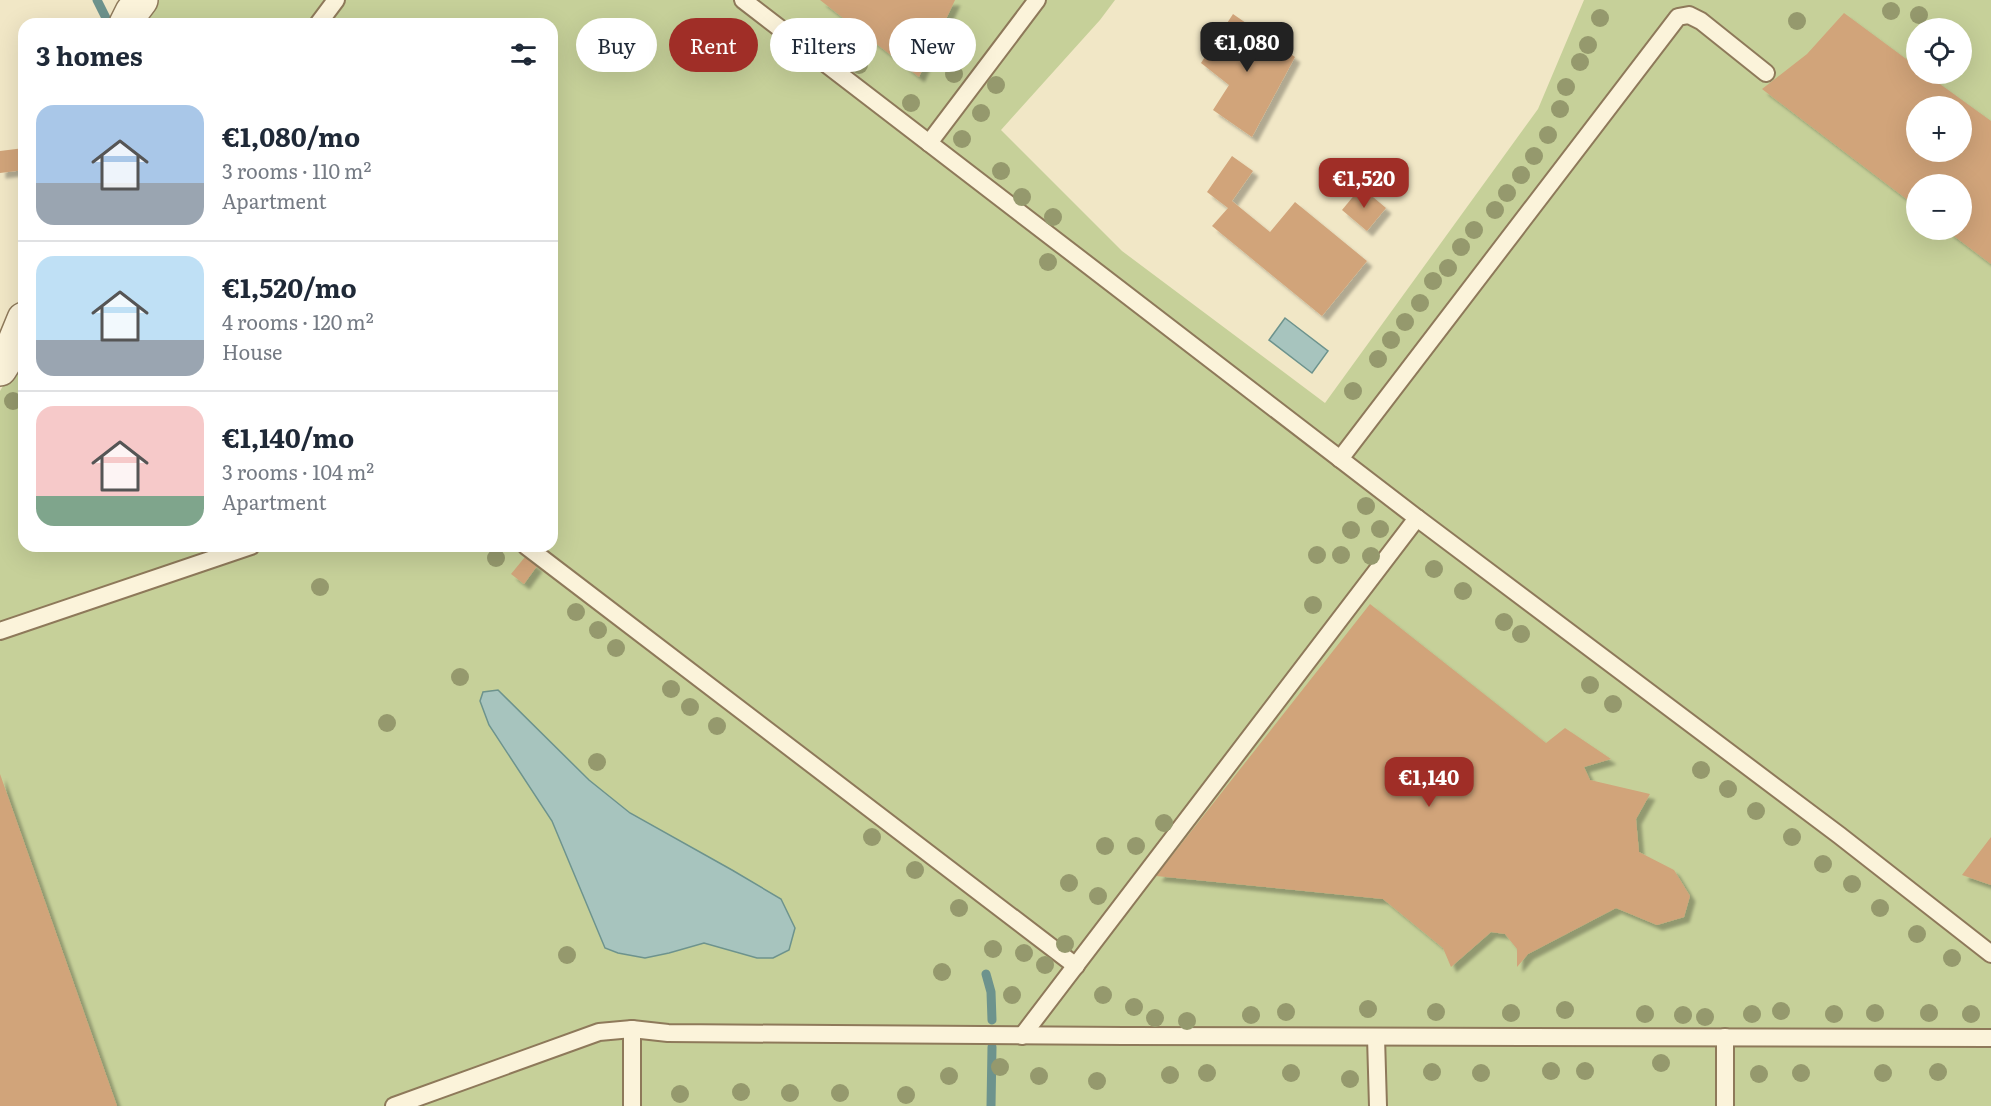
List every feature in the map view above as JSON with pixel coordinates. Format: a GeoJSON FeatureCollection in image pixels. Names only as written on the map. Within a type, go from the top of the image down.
{"type":"FeatureCollection","features":[{"type":"Feature","properties":{"kind":"street"},"geometry":{"type":"LineString","coordinates":[[129,18],[141,0]]}},
{"type":"Feature","properties":{"kind":"street"},"geometry":{"type":"LineString","coordinates":[[0,369],[18,334]]}},
{"type":"Feature","properties":{"kind":"lane"},"geometry":{"type":"LineString","coordinates":[[322,18],[336,0]]}},
{"type":"Feature","properties":{"kind":"lane"},"geometry":{"type":"LineString","coordinates":[[743,0],[1417,518],[1839,834],[1991,954]]}},
{"type":"Feature","properties":{"kind":"lane"},"geometry":{"type":"LineString","coordinates":[[928,143],[1037,0]]}},
{"type":"Feature","properties":{"kind":"lane"},"geometry":{"type":"LineString","coordinates":[[1340,459],[1677,17],[1689,15],[1701,21],[1766,73]]}},
{"type":"Feature","properties":{"kind":"lane"},"geometry":{"type":"LineString","coordinates":[[1014,1036],[1076,966],[1417,518]]}},
{"type":"Feature","properties":{"kind":"lane"},"geometry":{"type":"LineString","coordinates":[[0,631],[233,552]]}},
{"type":"Feature","properties":{"kind":"lane"},"geometry":{"type":"LineString","coordinates":[[534,552],[1076,966]]}},
{"type":"Feature","properties":{"kind":"lane"},"geometry":{"type":"LineString","coordinates":[[632,1029],[632,1106]]}},
{"type":"Feature","properties":{"kind":"lane"},"geometry":{"type":"LineString","coordinates":[[394,1106],[599,1032],[632,1029],[668,1033],[1014,1036],[1991,1038]]}},
{"type":"Feature","properties":{"kind":"lane"},"geometry":{"type":"LineString","coordinates":[[1376,1037],[1378,1106]]}},
{"type":"Feature","properties":{"kind":"lane"},"geometry":{"type":"LineString","coordinates":[[1725,1037],[1725,1106]]}},
{"type":"Feature","properties":{"kind":"green space"},"geometry":{"type":"Polygon","coordinates":[[[159,0],[1115,0],[1100,20],[1001,130],[1122,251],[1325,403],[1538,109],[1584,0],[1991,0],[1991,1106],[0,1106],[0,391],[18,360],[18,552],[558,552],[558,18],[148,18],[159,0]]]}},
{"type":"Feature","properties":{"kind":"water"},"geometry":{"type":"Polygon","coordinates":[[[1285,318],[1328,351],[1312,373],[1269,340],[1285,318]]]}},
{"type":"Feature","properties":{"kind":"water"},"geometry":{"type":"Polygon","coordinates":[[[498,690],[589,780],[630,813],[781,899],[795,928],[789,950],[773,958],[757,958],[704,943],[645,958],[605,948],[552,821],[489,725],[480,701],[483,692],[498,690]]]}},
{"type":"Feature","properties":{"kind":"building"},"geometry":{"type":"Polygon","coordinates":[[[820,0],[955,0],[947,18],[889,18],[889,54],[877,44],[877,18],[843,18],[820,0]]]}},
{"type":"Feature","properties":{"kind":"building"},"geometry":{"type":"Polygon","coordinates":[[[1844,13],[1906,59],[1906,84],[1940,84],[1956,96],[1906,96],[1906,162],[1972,162],[1972,107],[1991,121],[1991,264],[1959,240],[1972,240],[1972,174],[1906,174],[1906,199],[1762,89],[1807,54],[1844,13]]]}},
{"type":"Feature","properties":{"kind":"building"},"geometry":{"type":"Polygon","coordinates":[[[1233,14],[1295,57],[1252,137],[1213,110],[1229,85],[1201,63],[1233,14]]]}},
{"type":"Feature","properties":{"kind":"building"},"geometry":{"type":"Polygon","coordinates":[[[18,149],[18,171],[0,173],[0,151],[18,149]]]}},
{"type":"Feature","properties":{"kind":"building"},"geometry":{"type":"Polygon","coordinates":[[[1232,156],[1253,171],[1232,201],[1270,232],[1295,202],[1367,261],[1322,316],[1212,226],[1228,208],[1207,192],[1232,156]]]}},
{"type":"Feature","properties":{"kind":"building"},"geometry":{"type":"Polygon","coordinates":[[[1361,187],[1386,208],[1367,231],[1342,210],[1361,187]]]}},
{"type":"Feature","properties":{"kind":"building"},"geometry":{"type":"Polygon","coordinates":[[[525,557],[537,566],[524,584],[511,574],[525,557]]]}},
{"type":"Feature","properties":{"kind":"building"},"geometry":{"type":"Polygon","coordinates":[[[1370,604],[1546,743],[1565,728],[1611,759],[1584,767],[1590,780],[1650,794],[1636,819],[1639,852],[1674,870],[1690,896],[1684,917],[1657,925],[1616,908],[1528,954],[1517,967],[1517,949],[1505,934],[1491,932],[1451,967],[1443,948],[1383,899],[1156,876],[1370,604]]]}},
{"type":"Feature","properties":{"kind":"building"},"geometry":{"type":"Polygon","coordinates":[[[0,774],[117,1106],[0,1106],[0,774]]]}},
{"type":"Feature","properties":{"kind":"building"},"geometry":{"type":"Polygon","coordinates":[[[1991,837],[1991,885],[1962,875],[1991,837]]]}},
{"type":"Feature","properties":{"kind":"waterway"},"geometry":{"type":"LineString","coordinates":[[97,0],[106,18]]}},
{"type":"Feature","properties":{"kind":"waterway"},"geometry":{"type":"LineString","coordinates":[[986,974],[991,992],[992,1020]]}},
{"type":"Feature","properties":{"kind":"waterway"},"geometry":{"type":"LineString","coordinates":[[991,1106],[992,1047]]}}]}
